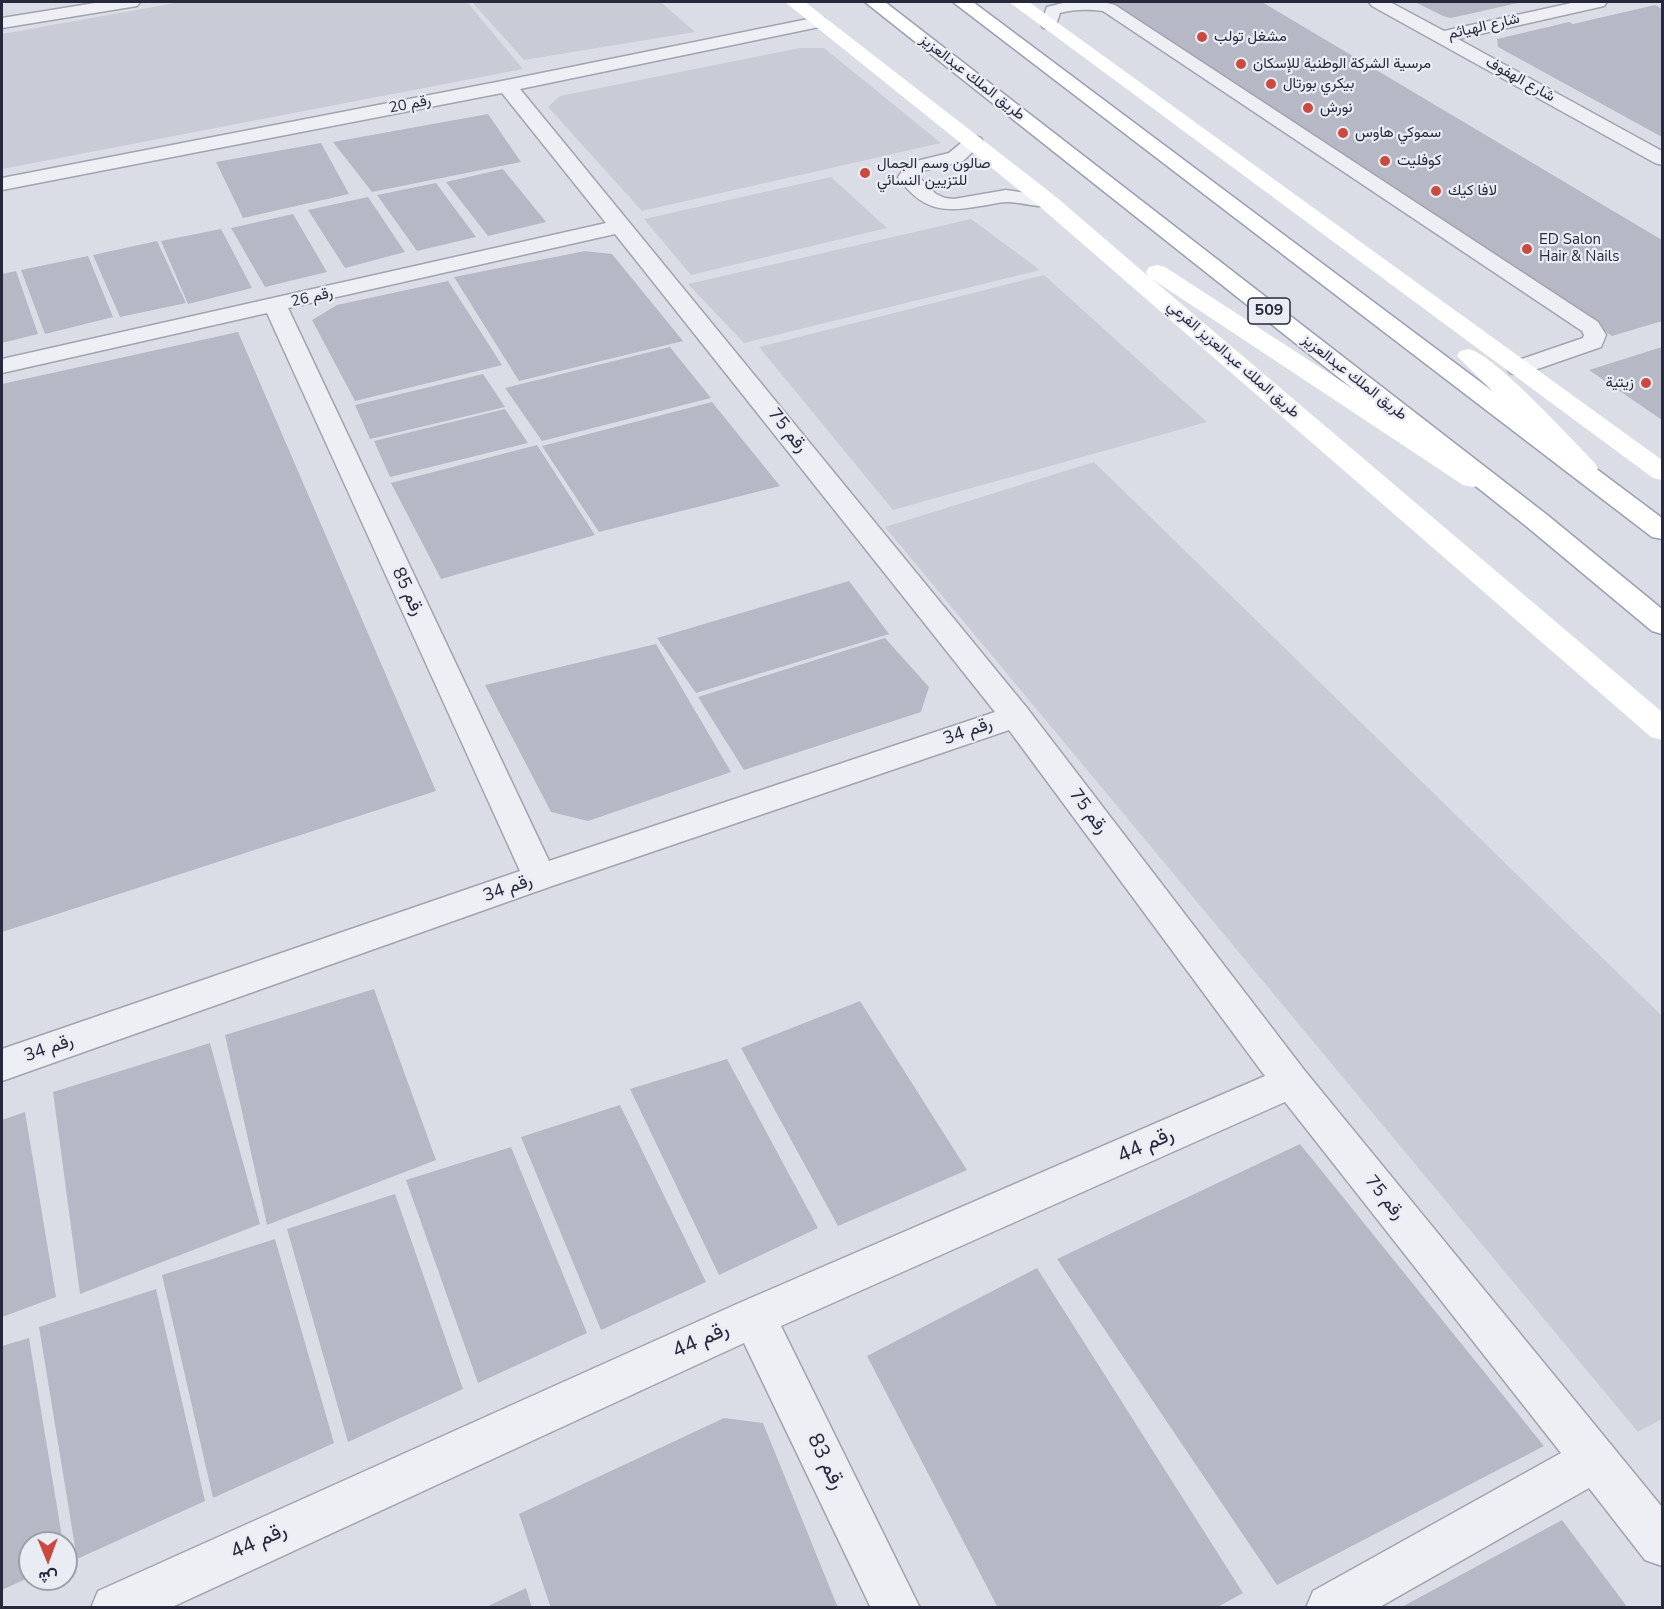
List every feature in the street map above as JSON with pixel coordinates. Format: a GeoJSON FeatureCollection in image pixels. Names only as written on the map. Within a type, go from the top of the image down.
{"type":"FeatureCollection","features":[{"type":"Feature","properties":{"kind":"main road","name":"طريق الملك عبدالعزيز الفرعي"},"geometry":{"type":"LineString","coordinates":[[794,2],[1047,201],[1662,729]]}},
{"type":"Feature","properties":{"kind":"main road","name":"طريق الملك عبدالعزيز"},"geometry":{"type":"LineString","coordinates":[[874,2],[1536,520],[1662,624]]}},
{"type":"Feature","properties":{"kind":"main road"},"geometry":{"type":"LineString","coordinates":[[962,2],[1662,531]]}},
{"type":"Feature","properties":{"kind":"main road"},"geometry":{"type":"LineString","coordinates":[[1018,2],[1662,472]]}},
{"type":"Feature","properties":{"kind":"main road"},"geometry":{"type":"LineString","coordinates":[[1238,162],[1285,211],[1491,374],[1601,485]]}},
{"type":"Feature","properties":{"kind":"main road"},"geometry":{"type":"LineString","coordinates":[[1047,201],[1536,520]]}},
{"type":"Feature","properties":{"kind":"street"},"geometry":{"type":"LineString","coordinates":[[2,23],[131,2]]}},
{"type":"Feature","properties":{"kind":"street","name":"شارع الهفوف"},"geometry":{"type":"LineString","coordinates":[[1378,2],[1662,159]]}},
{"type":"Feature","properties":{"kind":"street","name":"شارع الهياثم"},"geometry":{"type":"LineString","coordinates":[[1441,36],[1598,2]]}},
{"type":"Feature","properties":{"kind":"street","name":"رقم 20"},"geometry":{"type":"LineString","coordinates":[[2,184],[507,86],[818,22]]}},
{"type":"Feature","properties":{"kind":"street","name":"رقم 75"},"geometry":{"type":"LineString","coordinates":[[507,86],[1016,716],[1291,1083],[1662,1543]]}},
{"type":"Feature","properties":{"kind":"street","name":"رقم 26"},"geometry":{"type":"LineString","coordinates":[[2,366],[622,226]]}},
{"type":"Feature","properties":{"kind":"street","name":"رقم 85"},"geometry":{"type":"LineString","coordinates":[[275,306],[540,878]]}},
{"type":"Feature","properties":{"kind":"street","name":"رقم 34"},"geometry":{"type":"LineString","coordinates":[[2,1065],[1016,716]]}},
{"type":"Feature","properties":{"kind":"street","name":"رقم 44"},"geometry":{"type":"LineString","coordinates":[[116,1608],[754,1317],[1291,1083]]}},
{"type":"Feature","properties":{"kind":"street","name":"رقم 83"},"geometry":{"type":"LineString","coordinates":[[754,1317],[896,1608]]}},
{"type":"Feature","properties":{"kind":"street"},"geometry":{"type":"LineString","coordinates":[[1330,1608],[1596,1459]]}},
{"type":"Feature","properties":{"kind":"lane"},"geometry":{"type":"LineString","coordinates":[[1049,24],[1053,10],[1075,3],[1094,3],[1109,8],[1590,327],[1594,335],[1593,342],[1518,368]]}},
{"type":"Feature","properties":{"kind":"lane"},"geometry":{"type":"LineString","coordinates":[[974,142],[956,157],[915,167],[908,177],[929,198],[940,203],[954,205],[1006,196],[1047,201]]}},
{"type":"Feature","properties":{"kind":"shaded area"},"geometry":{"type":"Polygon","coordinates":[[[181,2],[467,2],[523,69],[2,169],[2,34],[181,2]]]}},
{"type":"Feature","properties":{"kind":"shaded area"},"geometry":{"type":"Polygon","coordinates":[[[472,2],[661,2],[695,32],[524,60],[472,2]]]}},
{"type":"Feature","properties":{"kind":"shaded area"},"geometry":{"type":"Polygon","coordinates":[[[800,48],[824,48],[941,143],[642,211],[548,107],[560,96],[800,48]]]}},
{"type":"Feature","properties":{"kind":"shaded area"},"geometry":{"type":"Polygon","coordinates":[[[831,177],[887,228],[691,275],[644,219],[831,177]]]}},
{"type":"Feature","properties":{"kind":"shaded area"},"geometry":{"type":"Polygon","coordinates":[[[971,219],[1040,270],[744,343],[688,284],[971,219]]]}},
{"type":"Feature","properties":{"kind":"shaded area"},"geometry":{"type":"Polygon","coordinates":[[[1044,275],[1207,422],[893,510],[759,347],[1044,275]]]}},
{"type":"Feature","properties":{"kind":"shaded area"},"geometry":{"type":"Polygon","coordinates":[[[1094,462],[1662,1016],[1662,1419],[1638,1432],[885,527],[1094,462]]]}},
{"type":"Feature","properties":{"kind":"building"},"geometry":{"type":"Polygon","coordinates":[[[1104,2],[1262,2],[1662,240],[1662,321],[1612,336],[1104,2]]]}},
{"type":"Feature","properties":{"kind":"building"},"geometry":{"type":"Polygon","coordinates":[[[1415,2],[1518,2],[1518,3],[1451,18],[1415,2]]]}},
{"type":"Feature","properties":{"kind":"building"},"geometry":{"type":"Polygon","coordinates":[[[1655,5],[1662,9],[1662,137],[1498,47],[1497,39],[1655,5]]]}},
{"type":"Feature","properties":{"kind":"building"},"geometry":{"type":"Polygon","coordinates":[[[488,114],[521,162],[372,192],[333,142],[488,114]]]}},
{"type":"Feature","properties":{"kind":"building"},"geometry":{"type":"Polygon","coordinates":[[[321,143],[349,194],[243,218],[216,162],[321,143]]]}},
{"type":"Feature","properties":{"kind":"building"},"geometry":{"type":"Polygon","coordinates":[[[503,169],[546,222],[488,236],[446,182],[503,169]]]}},
{"type":"Feature","properties":{"kind":"building"},"geometry":{"type":"Polygon","coordinates":[[[436,183],[476,237],[417,251],[377,195],[436,183]]]}},
{"type":"Feature","properties":{"kind":"building"},"geometry":{"type":"Polygon","coordinates":[[[368,197],[405,252],[345,268],[308,210],[368,197]]]}},
{"type":"Feature","properties":{"kind":"building"},"geometry":{"type":"Polygon","coordinates":[[[293,214],[327,272],[265,287],[231,228],[293,214]]]}},
{"type":"Feature","properties":{"kind":"building"},"geometry":{"type":"Polygon","coordinates":[[[221,229],[252,288],[188,304],[161,241],[221,229]]]}},
{"type":"Feature","properties":{"kind":"building"},"geometry":{"type":"Polygon","coordinates":[[[157,241],[186,303],[120,317],[93,255],[157,241]]]}},
{"type":"Feature","properties":{"kind":"building"},"geometry":{"type":"Polygon","coordinates":[[[585,251],[612,254],[683,341],[519,381],[454,277],[585,251]]]}},
{"type":"Feature","properties":{"kind":"building"},"geometry":{"type":"Polygon","coordinates":[[[88,256],[113,317],[45,334],[21,270],[88,256]]]}},
{"type":"Feature","properties":{"kind":"building"},"geometry":{"type":"Polygon","coordinates":[[[16,271],[38,334],[2,343],[2,274],[16,271]]]}},
{"type":"Feature","properties":{"kind":"building"},"geometry":{"type":"Polygon","coordinates":[[[448,281],[502,365],[355,401],[312,320],[337,305],[448,281]]]}},
{"type":"Feature","properties":{"kind":"building"},"geometry":{"type":"Polygon","coordinates":[[[238,332],[436,791],[2,932],[2,384],[238,332]]]}},
{"type":"Feature","properties":{"kind":"building"},"geometry":{"type":"Polygon","coordinates":[[[670,347],[711,398],[542,441],[505,388],[670,347]]]}},
{"type":"Feature","properties":{"kind":"building"},"geometry":{"type":"Polygon","coordinates":[[[1662,347],[1662,420],[1589,370],[1662,347]]]}},
{"type":"Feature","properties":{"kind":"building"},"geometry":{"type":"Polygon","coordinates":[[[483,374],[505,407],[370,439],[355,405],[483,374]]]}},
{"type":"Feature","properties":{"kind":"building"},"geometry":{"type":"Polygon","coordinates":[[[712,402],[780,486],[599,532],[542,446],[712,402]]]}},
{"type":"Feature","properties":{"kind":"building"},"geometry":{"type":"Polygon","coordinates":[[[505,409],[528,443],[390,477],[374,441],[505,409]]]}},
{"type":"Feature","properties":{"kind":"building"},"geometry":{"type":"Polygon","coordinates":[[[537,445],[595,535],[441,579],[391,483],[537,445]]]}},
{"type":"Feature","properties":{"kind":"building"},"geometry":{"type":"Polygon","coordinates":[[[849,581],[889,634],[696,693],[657,638],[849,581]]]}},
{"type":"Feature","properties":{"kind":"building"},"geometry":{"type":"Polygon","coordinates":[[[885,638],[929,687],[921,712],[744,770],[698,697],[885,638]]]}},
{"type":"Feature","properties":{"kind":"building"},"geometry":{"type":"Polygon","coordinates":[[[656,644],[731,772],[588,821],[551,812],[485,685],[656,644]]]}},
{"type":"Feature","properties":{"kind":"building"},"geometry":{"type":"Polygon","coordinates":[[[374,989],[436,1160],[267,1225],[225,1035],[374,989]]]}},
{"type":"Feature","properties":{"kind":"building"},"geometry":{"type":"Polygon","coordinates":[[[860,1001],[967,1170],[838,1226],[741,1048],[860,1001]]]}},
{"type":"Feature","properties":{"kind":"building"},"geometry":{"type":"Polygon","coordinates":[[[210,1043],[260,1224],[80,1294],[53,1092],[210,1043]]]}},
{"type":"Feature","properties":{"kind":"building"},"geometry":{"type":"Polygon","coordinates":[[[727,1059],[818,1228],[719,1275],[630,1089],[727,1059]]]}},
{"type":"Feature","properties":{"kind":"building"},"geometry":{"type":"Polygon","coordinates":[[[620,1105],[706,1282],[601,1330],[521,1137],[620,1105]]]}},
{"type":"Feature","properties":{"kind":"building"},"geometry":{"type":"Polygon","coordinates":[[[25,1112],[56,1297],[2,1317],[2,1120],[25,1112]]]}},
{"type":"Feature","properties":{"kind":"building"},"geometry":{"type":"Polygon","coordinates":[[[1300,1144],[1544,1446],[1277,1585],[1057,1259],[1300,1144]]]}},
{"type":"Feature","properties":{"kind":"building"},"geometry":{"type":"Polygon","coordinates":[[[511,1147],[587,1333],[478,1383],[406,1180],[511,1147]]]}},
{"type":"Feature","properties":{"kind":"building"},"geometry":{"type":"Polygon","coordinates":[[[395,1194],[463,1389],[348,1442],[287,1229],[395,1194]]]}},
{"type":"Feature","properties":{"kind":"building"},"geometry":{"type":"Polygon","coordinates":[[[275,1239],[334,1443],[213,1498],[162,1275],[275,1239]]]}},
{"type":"Feature","properties":{"kind":"building"},"geometry":{"type":"Polygon","coordinates":[[[1037,1268],[1243,1593],[1216,1608],[998,1608],[867,1356],[1037,1268]]]}},
{"type":"Feature","properties":{"kind":"building"},"geometry":{"type":"Polygon","coordinates":[[[156,1289],[205,1501],[78,1559],[78,1531],[72,1531],[39,1327],[156,1289]]]}},
{"type":"Feature","properties":{"kind":"building"},"geometry":{"type":"Polygon","coordinates":[[[29,1338],[61,1531],[18,1531],[18,1583],[2,1590],[2,1346],[29,1338]]]}},
{"type":"Feature","properties":{"kind":"building"},"geometry":{"type":"Polygon","coordinates":[[[724,1418],[763,1423],[838,1608],[551,1608],[519,1514],[724,1418]]]}},
{"type":"Feature","properties":{"kind":"building"},"geometry":{"type":"Polygon","coordinates":[[[1562,1520],[1628,1608],[1400,1608],[1562,1520]]]}},
{"type":"Feature","properties":{"kind":"building"},"geometry":{"type":"Polygon","coordinates":[[[526,1588],[532,1608],[484,1608],[526,1588]]]}},
{"type":"Feature","properties":{"kind":"place","name":"مشغل تولب"},"geometry":{"type":"Point","coordinates":[1202,37]}},
{"type":"Feature","properties":{"kind":"place","name":"مرسية الشركة الوطنية للإسكان"},"geometry":{"type":"Point","coordinates":[1241,64]}},
{"type":"Feature","properties":{"kind":"place","name":"بيكري بورتال"},"geometry":{"type":"Point","coordinates":[1271,84]}},
{"type":"Feature","properties":{"kind":"place","name":"نورش"},"geometry":{"type":"Point","coordinates":[1308,108]}},
{"type":"Feature","properties":{"kind":"place","name":"سموكي هاوس"},"geometry":{"type":"Point","coordinates":[1343,133]}},
{"type":"Feature","properties":{"kind":"place","name":"كوفليت"},"geometry":{"type":"Point","coordinates":[1385,161]}},
{"type":"Feature","properties":{"kind":"place","name":"صالون وسم الجمال للتزيين النسائي"},"geometry":{"type":"Point","coordinates":[865,173]}},
{"type":"Feature","properties":{"kind":"place","name":"لافا كيك"},"geometry":{"type":"Point","coordinates":[1436,191]}},
{"type":"Feature","properties":{"kind":"place","name":"ED Salon Hair & Nails"},"geometry":{"type":"Point","coordinates":[1527,249]}},
{"type":"Feature","properties":{"kind":"place","name":"زيتية"},"geometry":{"type":"Point","coordinates":[1646,383]}}]}
